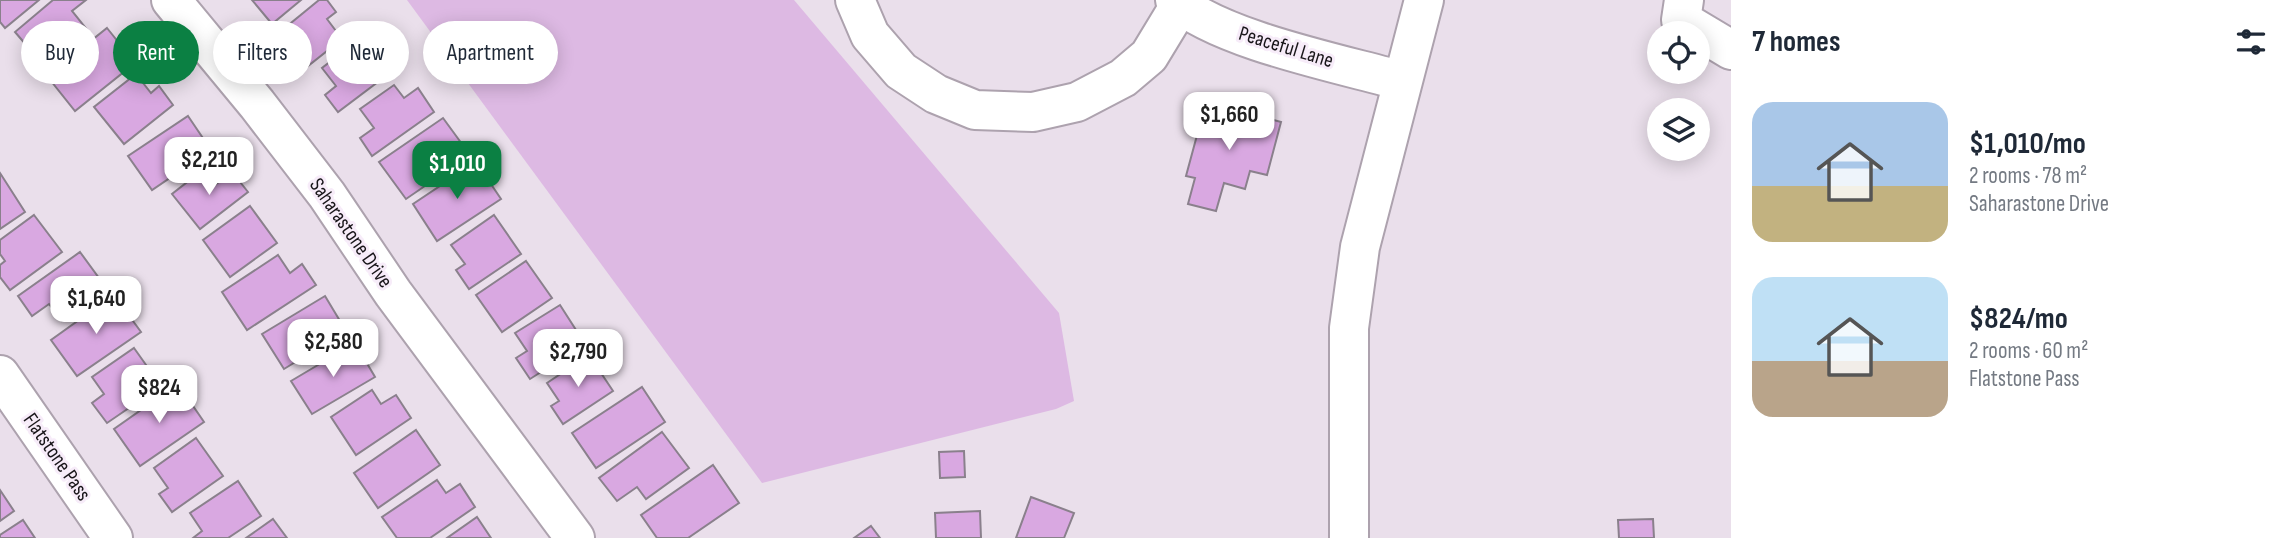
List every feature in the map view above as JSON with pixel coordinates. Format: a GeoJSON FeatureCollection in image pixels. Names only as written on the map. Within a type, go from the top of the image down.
{"type":"FeatureCollection","features":[{"type":"Feature","properties":{"kind":"street","name":"Saharastone Drive"},"geometry":{"type":"LineString","coordinates":[[171,0],[257,104],[327,195],[393,293],[575,538]]}},
{"type":"Feature","properties":{"kind":"street"},"geometry":{"type":"LineString","coordinates":[[855,0],[870,35],[901,72],[936,94],[975,110],[1033,112],[1077,102],[1123,78],[1149,56],[1180,2]]}},
{"type":"Feature","properties":{"kind":"street"},"geometry":{"type":"LineString","coordinates":[[1349,538],[1349,328],[1360,247],[1424,0]]}},
{"type":"Feature","properties":{"kind":"street","name":"Peaceful Lane"},"geometry":{"type":"LineString","coordinates":[[1180,2],[1209,22],[1254,39],[1402,81]]}},
{"type":"Feature","properties":{"kind":"street"},"geometry":{"type":"LineString","coordinates":[[1683,10],[1731,50]]}},
{"type":"Feature","properties":{"kind":"street","name":"Flatstone Pass"},"geometry":{"type":"LineString","coordinates":[[0,375],[113,538]]}},
{"type":"Feature","properties":{"kind":"shaded area"},"geometry":{"type":"Polygon","coordinates":[[[407,0],[794,0],[1059,313],[1074,401],[1056,409],[762,483],[469,84],[558,84],[558,21],[423,22],[407,0]]]}},
{"type":"Feature","properties":{"kind":"building"},"geometry":{"type":"Polygon","coordinates":[[[0,0],[39,0],[5,28],[0,22],[0,0]]]}},
{"type":"Feature","properties":{"kind":"building"},"geometry":{"type":"Polygon","coordinates":[[[53,0],[86,0],[72,11],[80,21],[28,21],[53,0]]]}},
{"type":"Feature","properties":{"kind":"building"},"geometry":{"type":"Polygon","coordinates":[[[252,0],[301,0],[276,21],[270,21],[252,0]]]}},
{"type":"Feature","properties":{"kind":"building"},"geometry":{"type":"Polygon","coordinates":[[[319,0],[327,0],[336,12],[326,21],[326,52],[312,63],[312,21],[293,21],[319,0]]]}},
{"type":"Feature","properties":{"kind":"building"},"geometry":{"type":"Polygon","coordinates":[[[21,27],[21,39],[15,32],[21,27]]]}},
{"type":"Feature","properties":{"kind":"building"},"geometry":{"type":"Polygon","coordinates":[[[107,28],[113,36],[113,81],[75,111],[53,84],[99,84],[99,34],[107,28]]]}},
{"type":"Feature","properties":{"kind":"building"},"geometry":{"type":"Polygon","coordinates":[[[123,84],[144,84],[151,93],[159,86],[173,105],[124,144],[94,107],[123,84]]]}},
{"type":"Feature","properties":{"kind":"building"},"geometry":{"type":"Polygon","coordinates":[[[334,84],[375,84],[338,112],[325,95],[336,86],[334,84]]]}},
{"type":"Feature","properties":{"kind":"building"},"geometry":{"type":"Polygon","coordinates":[[[394,85],[404,98],[418,88],[434,112],[372,156],[360,138],[374,128],[360,109],[394,85]]]}},
{"type":"Feature","properties":{"kind":"building"},"geometry":{"type":"Polygon","coordinates":[[[1206,102],[1281,122],[1267,175],[1250,171],[1245,189],[1224,183],[1216,211],[1188,204],[1195,178],[1186,176],[1206,102]]]}},
{"type":"Feature","properties":{"kind":"building"},"geometry":{"type":"Polygon","coordinates":[[[188,116],[211,150],[152,190],[128,156],[188,116]]]}},
{"type":"Feature","properties":{"kind":"building"},"geometry":{"type":"Polygon","coordinates":[[[443,118],[470,155],[406,199],[379,162],[443,118]]]}},
{"type":"Feature","properties":{"kind":"building"},"geometry":{"type":"Polygon","coordinates":[[[476,162],[501,199],[437,241],[413,204],[476,162]]]}},
{"type":"Feature","properties":{"kind":"building"},"geometry":{"type":"Polygon","coordinates":[[[204,169],[216,184],[232,172],[248,192],[200,229],[172,194],[204,169]]]}},
{"type":"Feature","properties":{"kind":"building"},"geometry":{"type":"Polygon","coordinates":[[[0,173],[25,212],[0,229],[0,173]]]}},
{"type":"Feature","properties":{"kind":"building"},"geometry":{"type":"Polygon","coordinates":[[[250,206],[277,243],[230,277],[203,240],[250,206]]]}},
{"type":"Feature","properties":{"kind":"building"},"geometry":{"type":"Polygon","coordinates":[[[34,215],[62,252],[10,290],[0,277],[0,265],[5,261],[0,254],[0,240],[34,215]]]}},
{"type":"Feature","properties":{"kind":"building"},"geometry":{"type":"Polygon","coordinates":[[[494,215],[521,254],[469,289],[456,270],[465,264],[451,245],[494,215]]]}},
{"type":"Feature","properties":{"kind":"building"},"geometry":{"type":"Polygon","coordinates":[[[80,252],[107,289],[62,321],[49,304],[32,316],[18,296],[80,252]]]}},
{"type":"Feature","properties":{"kind":"building"},"geometry":{"type":"Polygon","coordinates":[[[278,255],[290,273],[302,264],[316,285],[247,330],[222,292],[278,255]]]}},
{"type":"Feature","properties":{"kind":"building"},"geometry":{"type":"Polygon","coordinates":[[[526,261],[552,298],[502,332],[476,295],[526,261]]]}},
{"type":"Feature","properties":{"kind":"building"},"geometry":{"type":"Polygon","coordinates":[[[114,295],[141,332],[77,376],[51,340],[114,295]]]}},
{"type":"Feature","properties":{"kind":"building"},"geometry":{"type":"Polygon","coordinates":[[[325,296],[346,331],[284,369],[262,334],[325,296]]]}},
{"type":"Feature","properties":{"kind":"building"},"geometry":{"type":"Polygon","coordinates":[[[560,305],[585,344],[530,379],[516,358],[527,351],[515,333],[560,305]]]}},
{"type":"Feature","properties":{"kind":"building"},"geometry":{"type":"Polygon","coordinates":[[[355,343],[375,377],[312,414],[291,381],[355,343]]]}},
{"type":"Feature","properties":{"kind":"building"},"geometry":{"type":"Polygon","coordinates":[[[134,348],[161,386],[107,423],[92,403],[104,394],[92,377],[134,348]]]}},
{"type":"Feature","properties":{"kind":"building"},"geometry":{"type":"Polygon","coordinates":[[[589,355],[613,391],[563,424],[551,406],[559,401],[547,383],[589,355]]]}},
{"type":"Feature","properties":{"kind":"building"},"geometry":{"type":"Polygon","coordinates":[[[178,384],[204,422],[140,466],[114,429],[178,384]]]}},
{"type":"Feature","properties":{"kind":"building"},"geometry":{"type":"Polygon","coordinates":[[[642,387],[665,422],[596,468],[572,433],[642,387]]]}},
{"type":"Feature","properties":{"kind":"building"},"geometry":{"type":"Polygon","coordinates":[[[372,390],[381,404],[396,395],[411,418],[356,455],[331,417],[372,390]]]}},
{"type":"Feature","properties":{"kind":"building"},"geometry":{"type":"Polygon","coordinates":[[[416,430],[440,465],[378,508],[354,473],[416,430]]]}},
{"type":"Feature","properties":{"kind":"building"},"geometry":{"type":"Polygon","coordinates":[[[662,432],[689,468],[646,499],[637,487],[617,501],[599,478],[662,432]]]}},
{"type":"Feature","properties":{"kind":"building"},"geometry":{"type":"Polygon","coordinates":[[[196,438],[223,476],[172,512],[159,494],[168,488],[154,468],[196,438]]]}},
{"type":"Feature","properties":{"kind":"building"},"geometry":{"type":"Polygon","coordinates":[[[964,451],[965,477],[940,478],[939,452],[964,451]]]}},
{"type":"Feature","properties":{"kind":"building"},"geometry":{"type":"Polygon","coordinates":[[[713,465],[739,503],[688,538],[657,538],[641,515],[713,465]]]}},
{"type":"Feature","properties":{"kind":"building"},"geometry":{"type":"Polygon","coordinates":[[[437,480],[446,493],[460,484],[475,507],[430,538],[397,538],[382,517],[437,480]]]}},
{"type":"Feature","properties":{"kind":"building"},"geometry":{"type":"Polygon","coordinates":[[[238,481],[261,516],[228,538],[193,538],[202,531],[190,513],[238,481]]]}},
{"type":"Feature","properties":{"kind":"building"},"geometry":{"type":"Polygon","coordinates":[[[0,490],[14,511],[0,521],[0,490]]]}},
{"type":"Feature","properties":{"kind":"building"},"geometry":{"type":"Polygon","coordinates":[[[1031,497],[1074,513],[1064,538],[1016,538],[1031,497]]]}},
{"type":"Feature","properties":{"kind":"building"},"geometry":{"type":"Polygon","coordinates":[[[980,511],[981,538],[936,538],[935,513],[980,511]]]}},
{"type":"Feature","properties":{"kind":"building"},"geometry":{"type":"Polygon","coordinates":[[[477,517],[491,538],[447,538],[477,517]]]}},
{"type":"Feature","properties":{"kind":"building"},"geometry":{"type":"Polygon","coordinates":[[[273,519],[287,538],[246,538],[273,519]]]}},
{"type":"Feature","properties":{"kind":"building"},"geometry":{"type":"Polygon","coordinates":[[[1653,519],[1654,538],[1619,538],[1618,520],[1653,519]]]}},
{"type":"Feature","properties":{"kind":"building"},"geometry":{"type":"Polygon","coordinates":[[[23,520],[35,538],[0,538],[0,535],[23,520]]]}},
{"type":"Feature","properties":{"kind":"building"},"geometry":{"type":"Polygon","coordinates":[[[871,526],[880,538],[854,538],[871,526]]]}}]}
